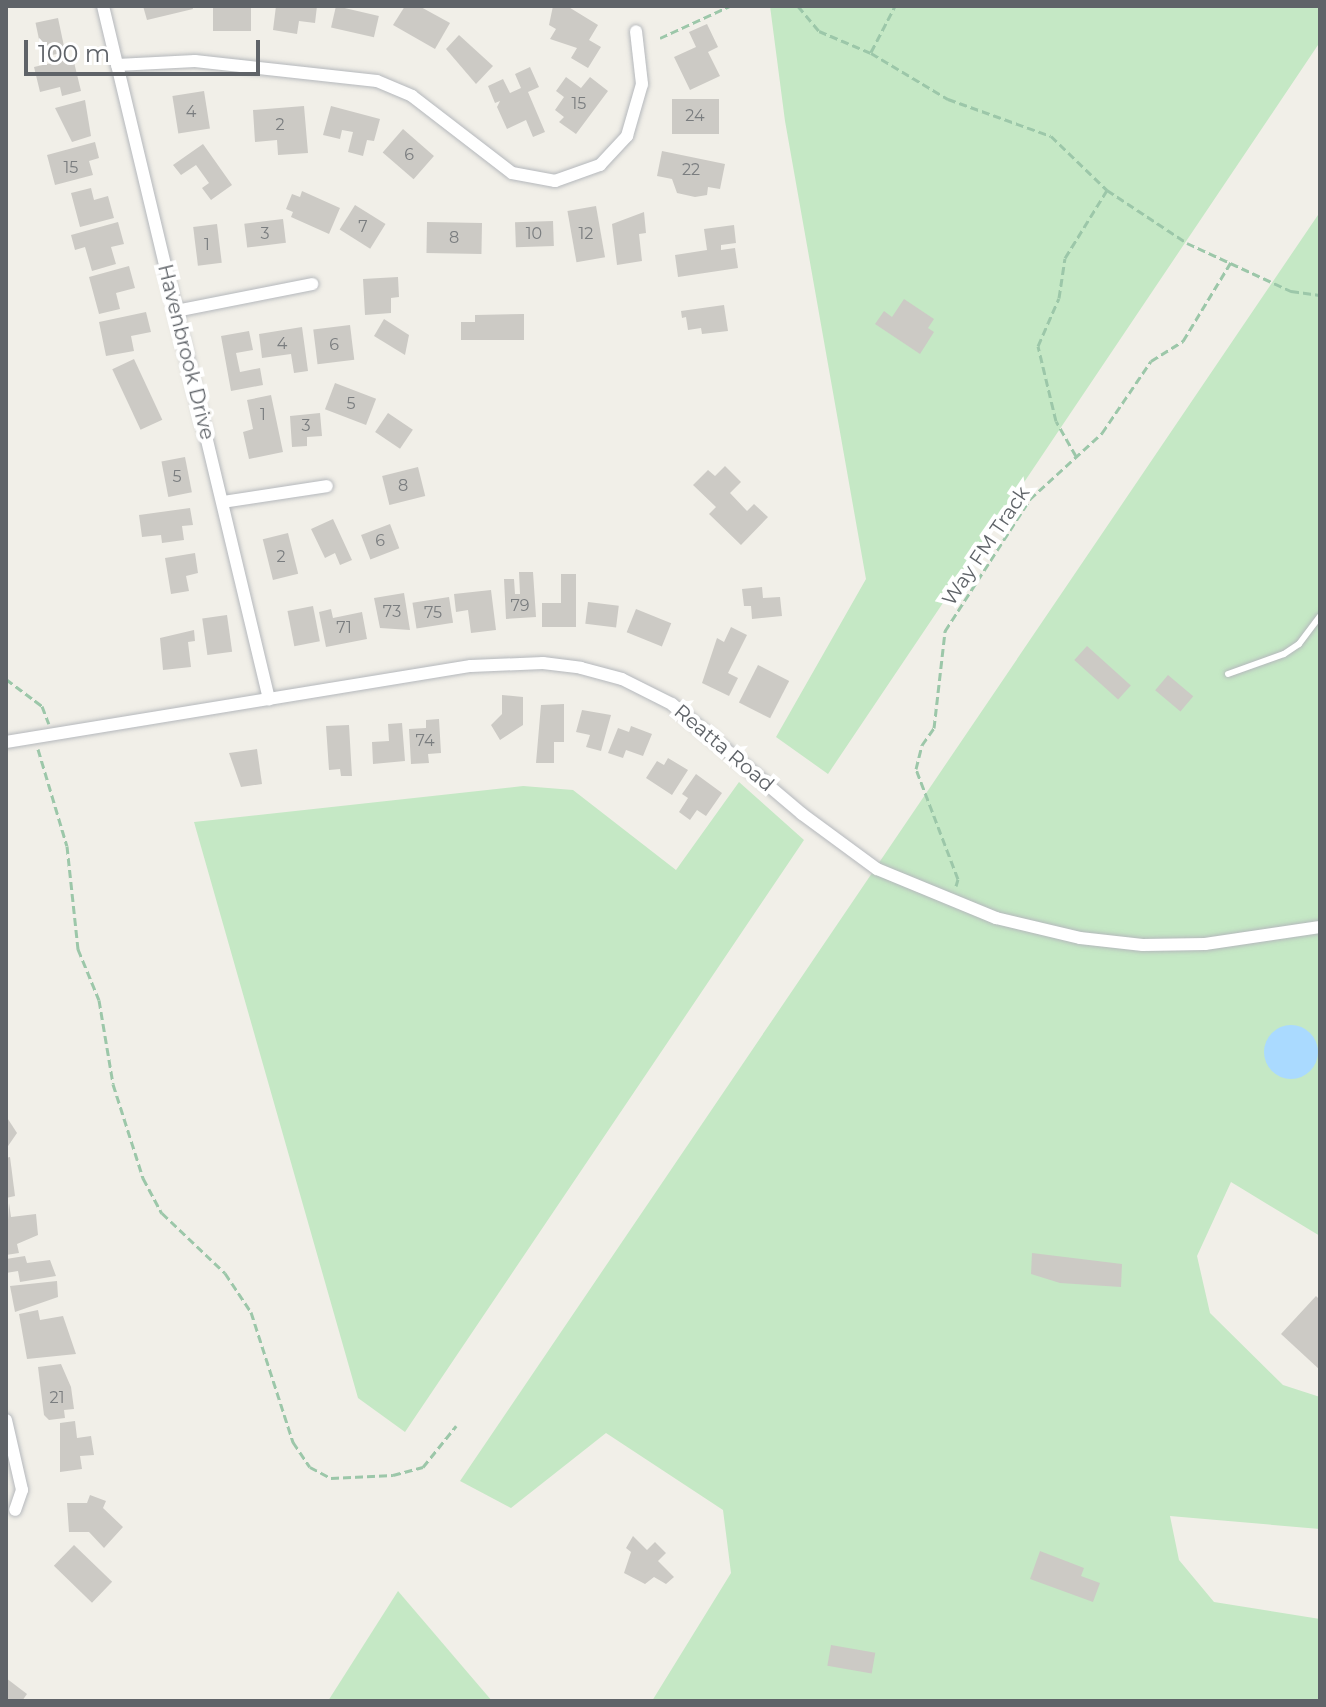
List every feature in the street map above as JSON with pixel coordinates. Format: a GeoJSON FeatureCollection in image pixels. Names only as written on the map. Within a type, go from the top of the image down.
{"type":"FeatureCollection","features":[{"type":"Feature","properties":{"kind":"street","name":"Havenbrook Drive"},"geometry":{"type":"LineString","coordinates":[[103,6],[269,699]]}},
{"type":"Feature","properties":{"kind":"street"},"geometry":{"type":"LineString","coordinates":[[117,65],[206,61],[377,81],[412,96],[512,173],[555,181],[600,165],[627,136],[642,84],[636,31]]}},
{"type":"Feature","properties":{"kind":"street"},"geometry":{"type":"LineString","coordinates":[[176,311],[312,284]]}},
{"type":"Feature","properties":{"kind":"street"},"geometry":{"type":"LineString","coordinates":[[223,502],[327,486]]}},
{"type":"Feature","properties":{"kind":"street","name":"Reatta Road"},"geometry":{"type":"LineString","coordinates":[[6,742],[505,663],[581,668],[622,679],[700,723],[838,842],[877,869],[951,901],[1025,927],[1143,945],[1205,944],[1320,927]]}},
{"type":"Feature","properties":{"kind":"street"},"geometry":{"type":"LineString","coordinates":[[6,1420],[22,1490],[15,1510]]}},
{"type":"Feature","properties":{"kind":"lane"},"geometry":{"type":"LineString","coordinates":[[1228,674],[1284,654],[1320,616]]}},
{"type":"Feature","properties":{"kind":"path"},"geometry":{"type":"LineString","coordinates":[[660,38],[730,6]]}},
{"type":"Feature","properties":{"kind":"path"},"geometry":{"type":"LineString","coordinates":[[798,6],[819,31],[871,53],[948,99],[1051,136],[1107,190],[1187,243],[1291,291],[1320,295]]}},
{"type":"Feature","properties":{"kind":"path"},"geometry":{"type":"LineString","coordinates":[[871,53],[895,6]]}},
{"type":"Feature","properties":{"kind":"path"},"geometry":{"type":"LineString","coordinates":[[1076,456],[1056,421],[1038,346],[1059,298],[1065,258],[1107,190]]}},
{"type":"Feature","properties":{"kind":"path","name":"Way FM Track"},"geometry":{"type":"LineString","coordinates":[[951,901],[958,879],[916,769],[922,745],[934,728],[945,631],[1030,499],[1102,433],[1151,361],[1183,341],[1231,262]]}},
{"type":"Feature","properties":{"kind":"path"},"geometry":{"type":"LineString","coordinates":[[6,679],[42,706],[50,735]]}},
{"type":"Feature","properties":{"kind":"path"},"geometry":{"type":"LineString","coordinates":[[34,737],[67,846],[78,949],[99,1000],[113,1084],[143,1178],[162,1213],[225,1273],[251,1312],[293,1442],[310,1467],[331,1478],[393,1475],[423,1467],[456,1426]]}},
{"type":"Feature","properties":{"kind":"green space"},"geometry":{"type":"Polygon","coordinates":[[[770,6],[1320,6],[1320,42],[828,774],[776,737],[866,579],[785,121],[770,6]]]}},
{"type":"Feature","properties":{"kind":"green space"},"geometry":{"type":"Polygon","coordinates":[[[1320,212],[1320,1236],[1231,1182],[1197,1256],[1210,1313],[1283,1385],[1320,1397],[1320,1529],[1170,1516],[1179,1560],[1214,1602],[1320,1619],[1320,1701],[652,1701],[731,1573],[723,1510],[606,1433],[511,1508],[460,1481],[1320,212]]]}},
{"type":"Feature","properties":{"kind":"green space"},"geometry":{"type":"Polygon","coordinates":[[[739,782],[804,840],[405,1432],[358,1398],[194,822],[523,786],[573,790],[676,870],[739,782]]]}},
{"type":"Feature","properties":{"kind":"green space"},"geometry":{"type":"Polygon","coordinates":[[[398,1591],[492,1701],[328,1701],[398,1591]]]}},
{"type":"Feature","properties":{"kind":"water"},"geometry":{"type":"Polygon","coordinates":[[[1291,1025],[1310,1033],[1318,1052],[1310,1071],[1291,1079],[1272,1071],[1264,1052],[1272,1033],[1291,1025]]]}},
{"type":"Feature","properties":{"kind":"building"},"geometry":{"type":"Polygon","coordinates":[[[143,6],[192,6],[193,9],[147,20],[143,6]]]}},
{"type":"Feature","properties":{"kind":"building"},"geometry":{"type":"Polygon","coordinates":[[[213,6],[251,6],[251,31],[213,31],[213,6]]]}},
{"type":"Feature","properties":{"kind":"building"},"geometry":{"type":"Polygon","coordinates":[[[276,6],[317,6],[315,23],[299,21],[297,34],[273,30],[276,6]]]}},
{"type":"Feature","properties":{"kind":"building"},"geometry":{"type":"Polygon","coordinates":[[[336,6],[379,16],[374,37],[331,27],[336,6]]]}},
{"type":"Feature","properties":{"kind":"building"},"geometry":{"type":"Polygon","coordinates":[[[405,6],[419,6],[450,23],[435,49],[393,25],[405,6]]]}},
{"type":"Feature","properties":{"kind":"building"},"geometry":{"type":"Polygon","coordinates":[[[553,6],[567,6],[598,25],[589,40],[601,47],[588,68],[571,58],[577,48],[550,39],[556,29],[549,25],[553,6]]]}},
{"type":"Feature","properties":{"kind":"building"},"geometry":{"type":"Polygon","coordinates":[[[58,18],[65,52],[43,57],[36,23],[58,18]]]}},
{"type":"Feature","properties":{"kind":"building"},"geometry":{"type":"Polygon","coordinates":[[[707,24],[718,47],[708,52],[720,76],[690,90],[674,57],[696,47],[689,32],[707,24]]]}},
{"type":"Feature","properties":{"kind":"building"},"geometry":{"type":"Polygon","coordinates":[[[459,35],[493,66],[476,84],[446,49],[459,35]]]}},
{"type":"Feature","properties":{"kind":"building"},"geometry":{"type":"Polygon","coordinates":[[[73,58],[81,91],[62,96],[60,87],[40,92],[34,67],[73,58]]]}},
{"type":"Feature","properties":{"kind":"building"},"geometry":{"type":"Polygon","coordinates":[[[530,67],[539,87],[528,92],[545,132],[533,137],[526,120],[507,129],[497,107],[500,101],[495,103],[488,86],[503,79],[510,93],[521,88],[515,74],[530,67]]]}},
{"type":"Feature","properties":{"kind":"building"},"geometry":{"type":"Polygon","coordinates":[[[566,77],[581,88],[590,77],[608,91],[576,134],[559,122],[564,117],[555,110],[564,97],[556,91],[566,77]]]}},
{"type":"Feature","properties":{"kind":"building"},"geometry":{"type":"Polygon","coordinates":[[[204,91],[210,129],[178,134],[172,96],[204,91]]]}},
{"type":"Feature","properties":{"kind":"building"},"geometry":{"type":"Polygon","coordinates":[[[672,99],[719,99],[719,134],[672,134],[672,99]]]}},
{"type":"Feature","properties":{"kind":"building"},"geometry":{"type":"Polygon","coordinates":[[[85,100],[91,136],[72,142],[55,108],[85,100]]]}},
{"type":"Feature","properties":{"kind":"building"},"geometry":{"type":"Polygon","coordinates":[[[304,106],[308,153],[278,155],[277,140],[255,142],[253,110],[304,106]]]}},
{"type":"Feature","properties":{"kind":"building"},"geometry":{"type":"Polygon","coordinates":[[[331,106],[380,119],[374,141],[367,140],[363,156],[348,152],[353,132],[342,130],[340,139],[323,135],[331,106]]]}},
{"type":"Feature","properties":{"kind":"building"},"geometry":{"type":"Polygon","coordinates":[[[403,129],[434,156],[414,179],[383,152],[403,129]]]}},
{"type":"Feature","properties":{"kind":"building"},"geometry":{"type":"Polygon","coordinates":[[[95,142],[99,158],[89,161],[93,175],[55,185],[47,155],[95,142]]]}},
{"type":"Feature","properties":{"kind":"building"},"geometry":{"type":"Polygon","coordinates":[[[203,144],[232,185],[211,200],[202,188],[209,183],[196,165],[181,175],[173,165],[203,144]]]}},
{"type":"Feature","properties":{"kind":"building"},"geometry":{"type":"Polygon","coordinates":[[[662,151],[725,164],[720,189],[708,187],[707,195],[695,197],[677,193],[672,179],[657,176],[662,151]]]}},
{"type":"Feature","properties":{"kind":"building"},"geometry":{"type":"Polygon","coordinates":[[[91,188],[94,200],[108,196],[114,218],[80,227],[71,193],[91,188]]]}},
{"type":"Feature","properties":{"kind":"building"},"geometry":{"type":"Polygon","coordinates":[[[302,191],[340,208],[329,234],[291,217],[293,212],[286,209],[292,194],[300,197],[302,191]]]}},
{"type":"Feature","properties":{"kind":"building"},"geometry":{"type":"Polygon","coordinates":[[[355,205],[386,224],[370,249],[340,230],[355,205]]]}},
{"type":"Feature","properties":{"kind":"building"},"geometry":{"type":"Polygon","coordinates":[[[596,206],[605,257],[576,262],[567,211],[596,206]]]}},
{"type":"Feature","properties":{"kind":"building"},"geometry":{"type":"Polygon","coordinates":[[[644,212],[646,233],[639,234],[642,261],[617,265],[612,224],[644,212]]]}},
{"type":"Feature","properties":{"kind":"building"},"geometry":{"type":"Polygon","coordinates":[[[283,219],[286,243],[247,248],[244,224],[283,219]]]}},
{"type":"Feature","properties":{"kind":"building"},"geometry":{"type":"Polygon","coordinates":[[[553,221],[554,246],[516,247],[515,222],[553,221]]]}},
{"type":"Feature","properties":{"kind":"building"},"geometry":{"type":"Polygon","coordinates":[[[118,222],[124,244],[111,247],[116,264],[92,271],[85,247],[75,250],[71,235],[118,222]]]}},
{"type":"Feature","properties":{"kind":"building"},"geometry":{"type":"Polygon","coordinates":[[[427,222],[482,223],[481,254],[426,253],[427,222]]]}},
{"type":"Feature","properties":{"kind":"building"},"geometry":{"type":"Polygon","coordinates":[[[217,224],[222,263],[198,266],[193,227],[217,224]]]}},
{"type":"Feature","properties":{"kind":"building"},"geometry":{"type":"Polygon","coordinates":[[[734,225],[736,243],[721,245],[721,250],[735,248],[738,268],[678,277],[675,255],[707,250],[704,229],[734,225]]]}},
{"type":"Feature","properties":{"kind":"building"},"geometry":{"type":"Polygon","coordinates":[[[129,266],[135,288],[116,293],[120,309],[99,314],[89,277],[129,266]]]}},
{"type":"Feature","properties":{"kind":"building"},"geometry":{"type":"Polygon","coordinates":[[[398,277],[399,297],[391,298],[391,313],[365,315],[363,279],[398,277]]]}},
{"type":"Feature","properties":{"kind":"building"},"geometry":{"type":"Polygon","coordinates":[[[904,299],[934,319],[928,328],[934,332],[920,354],[875,324],[884,311],[892,317],[904,299]]]}},
{"type":"Feature","properties":{"kind":"building"},"geometry":{"type":"Polygon","coordinates":[[[724,305],[728,331],[702,334],[701,328],[688,330],[686,317],[682,318],[681,311],[724,305]]]}},
{"type":"Feature","properties":{"kind":"building"},"geometry":{"type":"Polygon","coordinates":[[[146,312],[151,332],[131,336],[134,351],[106,356],[99,322],[146,312]]]}},
{"type":"Feature","properties":{"kind":"building"},"geometry":{"type":"Polygon","coordinates":[[[524,314],[524,340],[461,340],[461,322],[475,322],[475,315],[524,314]]]}},
{"type":"Feature","properties":{"kind":"building"},"geometry":{"type":"Polygon","coordinates":[[[384,319],[409,335],[405,355],[374,336],[384,319]]]}},
{"type":"Feature","properties":{"kind":"building"},"geometry":{"type":"Polygon","coordinates":[[[350,325],[354,360],[318,364],[313,330],[350,325]]]}},
{"type":"Feature","properties":{"kind":"building"},"geometry":{"type":"Polygon","coordinates":[[[302,327],[308,371],[294,373],[291,354],[262,358],[259,334],[302,327]]]}},
{"type":"Feature","properties":{"kind":"building"},"geometry":{"type":"Polygon","coordinates":[[[249,331],[253,350],[236,353],[240,372],[260,368],[263,385],[231,391],[221,336],[249,331]]]}},
{"type":"Feature","properties":{"kind":"building"},"geometry":{"type":"Polygon","coordinates":[[[134,359],[162,420],[141,430],[112,369],[134,359]]]}},
{"type":"Feature","properties":{"kind":"building"},"geometry":{"type":"Polygon","coordinates":[[[335,383],[376,399],[366,425],[325,409],[335,383]]]}},
{"type":"Feature","properties":{"kind":"building"},"geometry":{"type":"Polygon","coordinates":[[[271,395],[283,452],[249,459],[243,432],[253,429],[247,400],[271,395]]]}},
{"type":"Feature","properties":{"kind":"building"},"geometry":{"type":"Polygon","coordinates":[[[320,413],[322,436],[307,437],[307,446],[292,447],[290,416],[320,413]]]}},
{"type":"Feature","properties":{"kind":"building"},"geometry":{"type":"Polygon","coordinates":[[[388,413],[413,430],[400,449],[375,432],[388,413]]]}},
{"type":"Feature","properties":{"kind":"building"},"geometry":{"type":"Polygon","coordinates":[[[185,457],[192,492],[168,497],[161,462],[185,457]]]}},
{"type":"Feature","properties":{"kind":"building"},"geometry":{"type":"Polygon","coordinates":[[[725,466],[741,482],[730,493],[747,511],[754,504],[768,517],[741,545],[709,514],[716,507],[693,485],[708,470],[715,476],[725,466]]]}},
{"type":"Feature","properties":{"kind":"building"},"geometry":{"type":"Polygon","coordinates":[[[418,467],[425,496],[389,505],[382,476],[418,467]]]}},
{"type":"Feature","properties":{"kind":"building"},"geometry":{"type":"Polygon","coordinates":[[[190,508],[193,525],[182,526],[184,540],[162,543],[161,535],[142,537],[139,515],[190,508]]]}},
{"type":"Feature","properties":{"kind":"building"},"geometry":{"type":"Polygon","coordinates":[[[333,519],[352,560],[340,565],[335,553],[325,558],[311,529],[333,519]]]}},
{"type":"Feature","properties":{"kind":"building"},"geometry":{"type":"Polygon","coordinates":[[[390,524],[399,548],[370,559],[361,535],[390,524]]]}},
{"type":"Feature","properties":{"kind":"building"},"geometry":{"type":"Polygon","coordinates":[[[288,533],[298,574],[273,580],[263,539],[288,533]]]}},
{"type":"Feature","properties":{"kind":"building"},"geometry":{"type":"Polygon","coordinates":[[[195,553],[198,573],[186,576],[189,591],[171,594],[165,558],[195,553]]]}},
{"type":"Feature","properties":{"kind":"building"},"geometry":{"type":"Polygon","coordinates":[[[519,572],[533,572],[536,617],[506,619],[504,579],[514,579],[515,594],[520,594],[519,572]]]}},
{"type":"Feature","properties":{"kind":"building"},"geometry":{"type":"Polygon","coordinates":[[[561,574],[576,574],[576,627],[542,627],[542,603],[561,603],[561,574]]]}},
{"type":"Feature","properties":{"kind":"building"},"geometry":{"type":"Polygon","coordinates":[[[762,587],[763,598],[780,597],[782,616],[752,619],[751,606],[744,606],[742,589],[762,587]]]}},
{"type":"Feature","properties":{"kind":"building"},"geometry":{"type":"Polygon","coordinates":[[[491,590],[496,630],[471,633],[468,610],[456,612],[454,594],[491,590]]]}},
{"type":"Feature","properties":{"kind":"building"},"geometry":{"type":"Polygon","coordinates":[[[404,593],[410,630],[380,628],[374,598],[404,593]]]}},
{"type":"Feature","properties":{"kind":"building"},"geometry":{"type":"Polygon","coordinates":[[[449,597],[453,623],[417,628],[412,603],[449,597]]]}},
{"type":"Feature","properties":{"kind":"building"},"geometry":{"type":"Polygon","coordinates":[[[588,602],[619,606],[616,628],[585,624],[588,602]]]}},
{"type":"Feature","properties":{"kind":"building"},"geometry":{"type":"Polygon","coordinates":[[[313,606],[320,641],[294,646],[287,611],[313,606]]]}},
{"type":"Feature","properties":{"kind":"building"},"geometry":{"type":"Polygon","coordinates":[[[331,609],[333,618],[362,612],[367,639],[326,647],[319,612],[331,609]]]}},
{"type":"Feature","properties":{"kind":"building"},"geometry":{"type":"Polygon","coordinates":[[[636,609],[671,623],[662,646],[627,632],[636,609]]]}},
{"type":"Feature","properties":{"kind":"building"},"geometry":{"type":"Polygon","coordinates":[[[227,615],[232,652],[207,655],[202,618],[227,615]]]}},
{"type":"Feature","properties":{"kind":"building"},"geometry":{"type":"Polygon","coordinates":[[[731,627],[747,635],[728,673],[738,678],[729,696],[702,683],[717,638],[724,642],[731,627]]]}},
{"type":"Feature","properties":{"kind":"building"},"geometry":{"type":"Polygon","coordinates":[[[194,630],[195,641],[188,642],[191,667],[163,670],[160,638],[194,630]]]}},
{"type":"Feature","properties":{"kind":"building"},"geometry":{"type":"Polygon","coordinates":[[[1087,646],[1131,685],[1118,700],[1074,660],[1087,646]]]}},
{"type":"Feature","properties":{"kind":"building"},"geometry":{"type":"Polygon","coordinates":[[[758,665],[789,681],[770,718],[739,702],[758,665]]]}},
{"type":"Feature","properties":{"kind":"building"},"geometry":{"type":"Polygon","coordinates":[[[1168,675],[1193,696],[1180,712],[1155,690],[1168,675]]]}},
{"type":"Feature","properties":{"kind":"building"},"geometry":{"type":"Polygon","coordinates":[[[502,695],[523,697],[523,725],[500,740],[491,725],[502,714],[502,695]]]}},
{"type":"Feature","properties":{"kind":"building"},"geometry":{"type":"Polygon","coordinates":[[[564,704],[564,742],[554,742],[554,763],[536,763],[541,705],[564,704]]]}},
{"type":"Feature","properties":{"kind":"building"},"geometry":{"type":"Polygon","coordinates":[[[582,710],[611,715],[601,751],[586,747],[590,735],[576,732],[582,710]]]}},
{"type":"Feature","properties":{"kind":"building"},"geometry":{"type":"Polygon","coordinates":[[[439,719],[441,753],[428,754],[429,763],[411,764],[409,729],[426,728],[426,720],[439,719]]]}},
{"type":"Feature","properties":{"kind":"building"},"geometry":{"type":"Polygon","coordinates":[[[402,723],[405,761],[373,764],[372,742],[389,741],[388,724],[402,723]]]}},
{"type":"Feature","properties":{"kind":"building"},"geometry":{"type":"Polygon","coordinates":[[[349,725],[352,776],[341,776],[340,769],[329,770],[326,726],[349,725]]]}},
{"type":"Feature","properties":{"kind":"building"},"geometry":{"type":"Polygon","coordinates":[[[631,726],[652,734],[643,756],[626,750],[623,758],[608,753],[618,728],[629,732],[631,726]]]}},
{"type":"Feature","properties":{"kind":"building"},"geometry":{"type":"Polygon","coordinates":[[[257,749],[262,784],[241,787],[229,753],[257,749]]]}},
{"type":"Feature","properties":{"kind":"building"},"geometry":{"type":"Polygon","coordinates":[[[668,758],[688,770],[672,795],[646,778],[657,761],[664,765],[668,758]]]}},
{"type":"Feature","properties":{"kind":"building"},"geometry":{"type":"Polygon","coordinates":[[[696,774],[722,793],[706,816],[697,810],[690,820],[679,812],[688,798],[682,794],[696,774]]]}},
{"type":"Feature","properties":{"kind":"building"},"geometry":{"type":"Polygon","coordinates":[[[6,1116],[17,1133],[6,1149],[6,1116]]]}},
{"type":"Feature","properties":{"kind":"building"},"geometry":{"type":"Polygon","coordinates":[[[10,1157],[15,1196],[6,1198],[6,1158],[10,1157]]]}},
{"type":"Feature","properties":{"kind":"building"},"geometry":{"type":"Polygon","coordinates":[[[9,1203],[11,1217],[36,1214],[38,1235],[17,1244],[19,1253],[6,1255],[9,1203]]]}},
{"type":"Feature","properties":{"kind":"building"},"geometry":{"type":"Polygon","coordinates":[[[1032,1253],[1122,1264],[1121,1287],[1060,1283],[1031,1274],[1032,1253]]]}},
{"type":"Feature","properties":{"kind":"building"},"geometry":{"type":"Polygon","coordinates":[[[25,1256],[27,1263],[50,1260],[56,1276],[20,1282],[18,1271],[6,1273],[6,1259],[25,1256]]]}},
{"type":"Feature","properties":{"kind":"building"},"geometry":{"type":"Polygon","coordinates":[[[57,1281],[58,1297],[15,1312],[10,1286],[57,1281]]]}},
{"type":"Feature","properties":{"kind":"building"},"geometry":{"type":"Polygon","coordinates":[[[1316,1296],[1320,1300],[1320,1370],[1281,1334],[1316,1296]]]}},
{"type":"Feature","properties":{"kind":"building"},"geometry":{"type":"Polygon","coordinates":[[[38,1310],[40,1320],[63,1316],[76,1354],[27,1359],[19,1314],[38,1310]]]}},
{"type":"Feature","properties":{"kind":"building"},"geometry":{"type":"Polygon","coordinates":[[[61,1364],[71,1387],[74,1409],[64,1410],[65,1418],[49,1420],[44,1415],[38,1367],[61,1364]]]}},
{"type":"Feature","properties":{"kind":"building"},"geometry":{"type":"Polygon","coordinates":[[[75,1421],[77,1438],[91,1436],[94,1455],[80,1456],[82,1469],[60,1472],[60,1423],[75,1421]]]}},
{"type":"Feature","properties":{"kind":"building"},"geometry":{"type":"Polygon","coordinates":[[[90,1495],[106,1501],[103,1508],[123,1527],[104,1548],[89,1532],[69,1532],[67,1503],[87,1503],[90,1495]]]}},
{"type":"Feature","properties":{"kind":"building"},"geometry":{"type":"Polygon","coordinates":[[[633,1536],[647,1550],[655,1542],[666,1553],[658,1561],[674,1577],[666,1584],[654,1577],[645,1584],[624,1573],[631,1552],[626,1548],[633,1536]]]}},
{"type":"Feature","properties":{"kind":"building"},"geometry":{"type":"Polygon","coordinates":[[[74,1545],[112,1582],[92,1603],[54,1566],[74,1545]]]}},
{"type":"Feature","properties":{"kind":"building"},"geometry":{"type":"Polygon","coordinates":[[[1040,1551],[1084,1568],[1081,1576],[1100,1583],[1093,1602],[1030,1579],[1040,1551]]]}},
{"type":"Feature","properties":{"kind":"building"},"geometry":{"type":"Polygon","coordinates":[[[831,1645],[875,1653],[872,1673],[827,1666],[831,1645]]]}},
{"type":"Feature","properties":{"kind":"building"},"geometry":{"type":"Polygon","coordinates":[[[6,1678],[27,1694],[22,1701],[6,1701],[6,1678]]]}}]}
